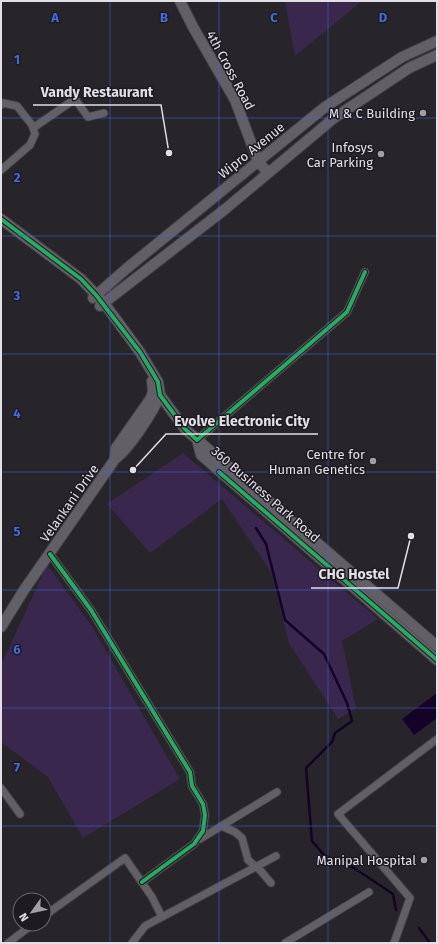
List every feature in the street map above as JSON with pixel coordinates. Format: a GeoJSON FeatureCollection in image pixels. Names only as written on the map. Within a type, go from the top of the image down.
{"type":"FeatureCollection","features":[{"type":"Feature","properties":{"kind":"main road","name":"4th Cross Road"},"geometry":{"type":"LineString","coordinates":[[180,1],[193,27],[235,100],[258,161],[268,173]]}},
{"type":"Feature","properties":{"kind":"main road","name":"Wipro Avenue"},"geometry":{"type":"LineString","coordinates":[[94,296],[324,107],[402,57],[437,41]]}},
{"type":"Feature","properties":{"kind":"main road"},"geometry":{"type":"LineString","coordinates":[[102,305],[224,210],[334,118],[409,68],[437,55]]}},
{"type":"Feature","properties":{"kind":"main road"},"geometry":{"type":"LineString","coordinates":[[1,219],[81,279],[154,375],[158,382],[160,395],[185,429],[197,440]]}},
{"type":"Feature","properties":{"kind":"main road"},"geometry":{"type":"LineString","coordinates":[[1,224],[78,282],[94,296]]}},
{"type":"Feature","properties":{"kind":"main road"},"geometry":{"type":"LineString","coordinates":[[115,459],[116,448],[148,404],[154,391],[150,377],[129,342]]}},
{"type":"Feature","properties":{"kind":"main road","name":"Velankani Drive"},"geometry":{"type":"LineString","coordinates":[[1,627],[24,590],[115,459],[122,454],[154,408],[160,395]]}},
{"type":"Feature","properties":{"kind":"main road"},"geometry":{"type":"LineString","coordinates":[[154,408],[161,406],[174,414]]}},
{"type":"Feature","properties":{"kind":"main road","name":"360 Business Park Road"},"geometry":{"type":"LineString","coordinates":[[197,440],[437,646]]}},
{"type":"Feature","properties":{"kind":"main road","name":"360 Business Park Road"},"geometry":{"type":"LineString","coordinates":[[197,440],[201,455],[437,660]]}},
{"type":"Feature","properties":{"kind":"street"},"geometry":{"type":"LineString","coordinates":[[33,128],[75,99],[88,117],[104,113]]}},
{"type":"Feature","properties":{"kind":"street"},"geometry":{"type":"LineString","coordinates":[[1,105],[4,103],[16,106],[32,125],[35,134],[30,145],[1,170]]}},
{"type":"Feature","properties":{"kind":"street"},"geometry":{"type":"LineString","coordinates":[[197,440],[347,312],[365,272]]}},
{"type":"Feature","properties":{"kind":"street"},"geometry":{"type":"LineString","coordinates":[[50,554],[91,610],[190,772],[192,786],[203,804],[205,815],[205,826],[198,840]]}},
{"type":"Feature","properties":{"kind":"street"},"geometry":{"type":"LineString","coordinates":[[394,943],[410,898],[338,814],[437,739]]}},
{"type":"Feature","properties":{"kind":"street"},"geometry":{"type":"LineString","coordinates":[[1,788],[20,814]]}},
{"type":"Feature","properties":{"kind":"street"},"geometry":{"type":"LineString","coordinates":[[142,882],[198,840],[277,792]]}},
{"type":"Feature","properties":{"kind":"street"},"geometry":{"type":"LineString","coordinates":[[221,826],[236,832],[242,838],[248,860],[271,883]]}},
{"type":"Feature","properties":{"kind":"street"},"geometry":{"type":"LineString","coordinates":[[132,943],[145,926],[276,856]]}},
{"type":"Feature","properties":{"kind":"street"},"geometry":{"type":"LineString","coordinates":[[52,910],[125,858],[142,882],[162,917]]}},
{"type":"Feature","properties":{"kind":"street"},"geometry":{"type":"LineString","coordinates":[[285,943],[370,892]]}},
{"type":"Feature","properties":{"kind":"street"},"geometry":{"type":"LineString","coordinates":[[8,943],[22,932]]}},
{"type":"Feature","properties":{"kind":"shaded area"},"geometry":{"type":"Polygon","coordinates":[[[285,1],[362,1],[295,56],[285,1]]]}},
{"type":"Feature","properties":{"kind":"shaded area"},"geometry":{"type":"Polygon","coordinates":[[[183,453],[378,619],[342,641],[356,708],[338,719],[289,643],[271,572],[222,499],[150,553],[107,504],[183,453]]]}},
{"type":"Feature","properties":{"kind":"shaded area"},"geometry":{"type":"Polygon","coordinates":[[[47,565],[91,625],[180,779],[83,838],[48,777],[1,742],[1,665],[47,565]]]}},
{"type":"Feature","properties":{"kind":"shaded area"},"geometry":{"type":"Polygon","coordinates":[[[437,693],[437,718],[414,735],[402,719],[437,693]]]}},
{"type":"Feature","properties":{"kind":"waterway"},"geometry":{"type":"LineString","coordinates":[[256,528],[266,544],[285,620],[324,654],[347,703],[352,721],[335,733],[332,742],[306,768],[312,841],[324,855],[354,868],[393,894],[396,910]]}},
{"type":"Feature","properties":{"kind":"waterway"},"geometry":{"type":"LineString","coordinates":[[419,928],[430,943]]}},
{"type":"Feature","properties":{"kind":"cycle path"},"geometry":{"type":"LineString","coordinates":[[1,219],[81,279],[96,295],[140,352],[158,382],[160,395],[185,429],[197,440],[347,312],[365,272]]}},
{"type":"Feature","properties":{"kind":"cycle path"},"geometry":{"type":"LineString","coordinates":[[219,472],[437,660]]}},
{"type":"Feature","properties":{"kind":"cycle path"},"geometry":{"type":"LineString","coordinates":[[50,554],[91,610],[190,772],[192,786],[203,804],[205,815],[203,831],[194,844],[142,882]]}},
{"type":"Feature","properties":{"kind":"place","name":"M & C Building"},"geometry":{"type":"Point","coordinates":[423,113]}},
{"type":"Feature","properties":{"kind":"place","name":"Vandy Restaurant"},"geometry":{"type":"Point","coordinates":[169,153]}},
{"type":"Feature","properties":{"kind":"place","name":"Infosys Car Parking"},"geometry":{"type":"Point","coordinates":[381,154]}},
{"type":"Feature","properties":{"kind":"place","name":"Centre for Human Genetics"},"geometry":{"type":"Point","coordinates":[373,461]}},
{"type":"Feature","properties":{"kind":"place","name":"Evolve Electronic City"},"geometry":{"type":"Point","coordinates":[133,470]}},
{"type":"Feature","properties":{"kind":"place","name":"CHG Hostel"},"geometry":{"type":"Point","coordinates":[411,536]}},
{"type":"Feature","properties":{"kind":"place","name":"Manipal Hospital"},"geometry":{"type":"Point","coordinates":[424,860]}}]}
